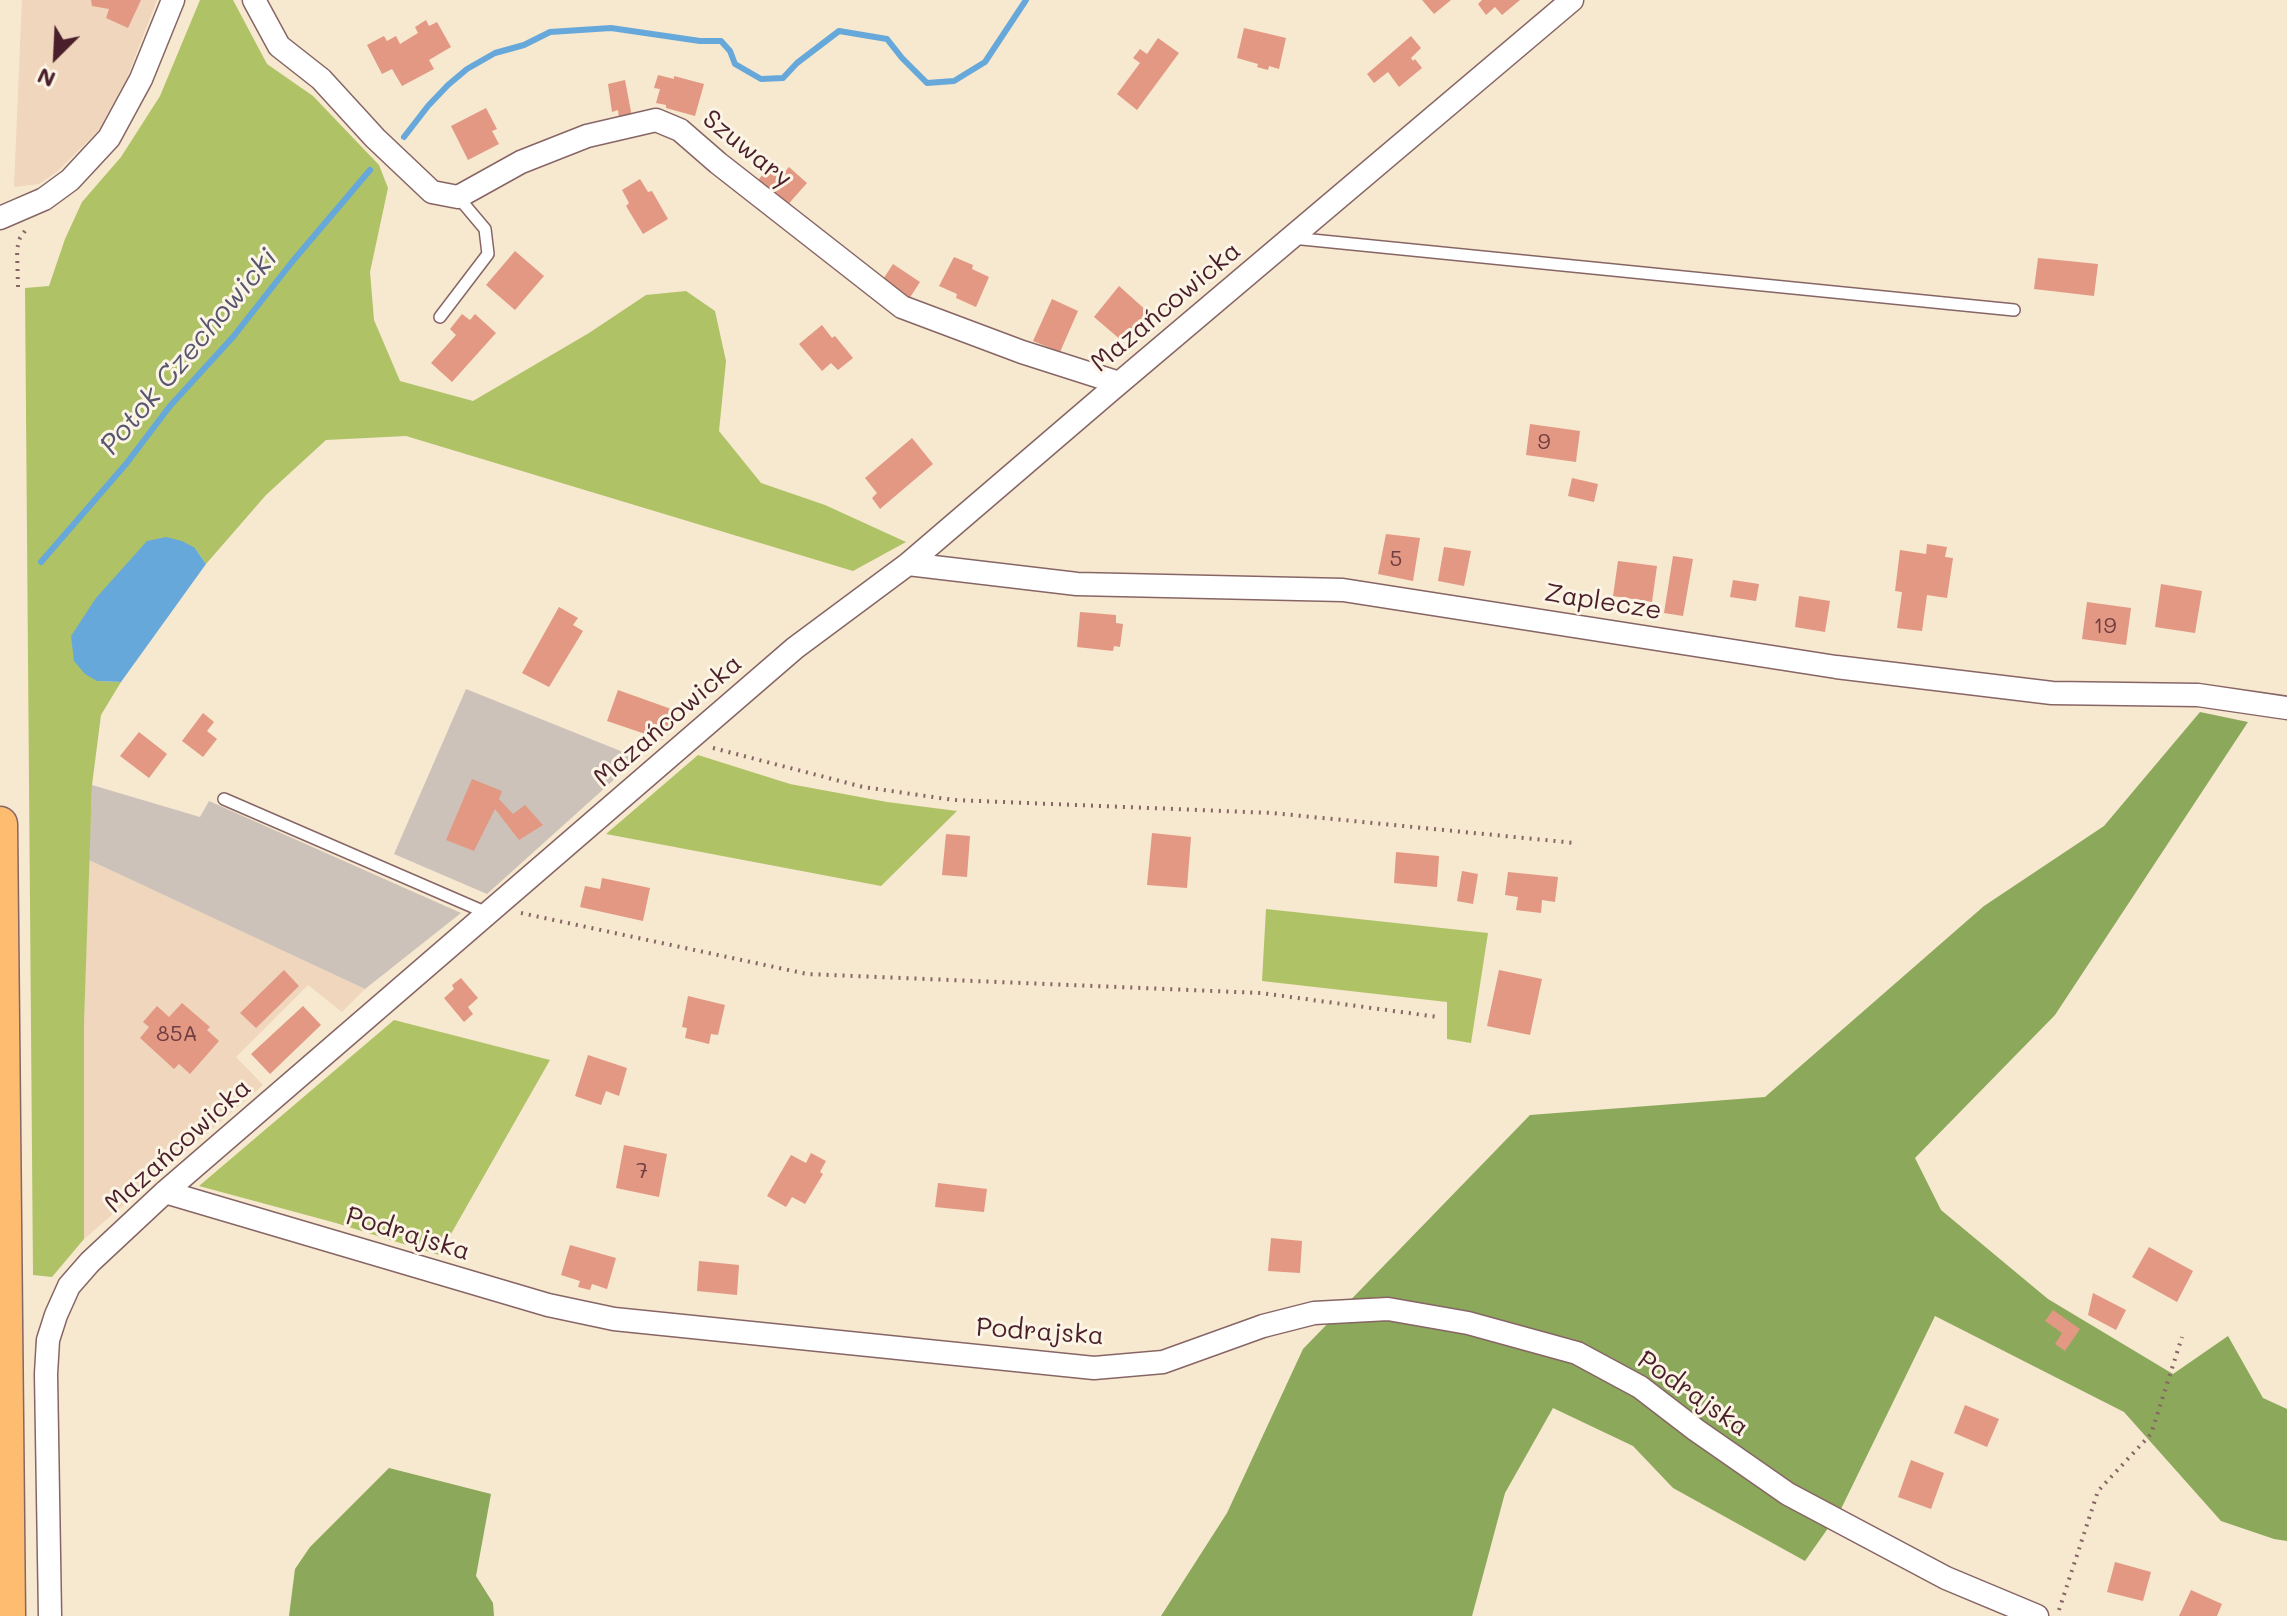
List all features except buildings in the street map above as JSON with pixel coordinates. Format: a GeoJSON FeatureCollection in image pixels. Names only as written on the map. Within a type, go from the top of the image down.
{"type":"FeatureCollection","features":[{"type":"Feature","properties":{"kind":"main road"},"geometry":{"type":"LineString","coordinates":[[0,824],[4,1574],[8,1616]]}},
{"type":"Feature","properties":{"kind":"street"},"geometry":{"type":"LineString","coordinates":[[0,218],[44,199],[70,180],[109,138],[141,79],[173,0]]}},
{"type":"Feature","properties":{"kind":"street"},"geometry":{"type":"LineString","coordinates":[[254,0],[279,46],[321,79],[375,138],[432,192],[458,197]]}},
{"type":"Feature","properties":{"kind":"street","name":"Mazańcowicka"},"geometry":{"type":"LineString","coordinates":[[50,1616],[48,1340],[69,1286],[90,1262],[165,1192],[795,648],[908,564],[1572,0]]}},
{"type":"Feature","properties":{"kind":"street","name":"Szuwary"},"geometry":{"type":"LineString","coordinates":[[458,197],[521,162],[587,136],[656,120],[680,130],[902,307],[1022,352],[1119,383]]}},
{"type":"Feature","properties":{"kind":"street","name":"Zaplecze"},"geometry":{"type":"LineString","coordinates":[[908,564],[1077,584],[1343,590],[1836,667],[2052,693],[2198,695],[2287,708]]}},
{"type":"Feature","properties":{"kind":"street","name":"Podrajska"},"geometry":{"type":"LineString","coordinates":[[165,1192],[548,1305],[614,1319],[1079,1367],[1163,1362],[1263,1326],[1314,1313],[1388,1309],[1468,1323],[1577,1353],[1640,1387],[1788,1494],[1946,1578],[2037,1616]]}},
{"type":"Feature","properties":{"kind":"lane"},"geometry":{"type":"LineString","coordinates":[[440,317],[488,254],[485,229],[458,197]]}},
{"type":"Feature","properties":{"kind":"lane"},"geometry":{"type":"LineString","coordinates":[[1292,238],[2014,310]]}},
{"type":"Feature","properties":{"kind":"lane"},"geometry":{"type":"LineString","coordinates":[[224,799],[491,910]]}},
{"type":"Feature","properties":{"kind":"path"},"geometry":{"type":"LineString","coordinates":[[18,287],[17,249],[20,238],[28,227],[40,221],[44,199]]}},
{"type":"Feature","properties":{"kind":"path"},"geometry":{"type":"LineString","coordinates":[[687,741],[863,787],[954,800],[1272,813],[1575,843]]}},
{"type":"Feature","properties":{"kind":"path"},"geometry":{"type":"LineString","coordinates":[[491,910],[807,974],[1261,993],[1438,1017]]}},
{"type":"Feature","properties":{"kind":"path"},"geometry":{"type":"LineString","coordinates":[[2057,1616],[2098,1491],[2151,1434],[2182,1337]]}},
{"type":"Feature","properties":{"kind":"shaded area"},"geometry":{"type":"Polygon","coordinates":[[[22,0],[157,0],[126,80],[98,131],[58,171],[39,184],[14,187],[22,0]]]}},
{"type":"Feature","properties":{"kind":"shaded area"},"geometry":{"type":"Polygon","coordinates":[[[466,689],[638,758],[487,894],[394,854],[466,689]]]}},
{"type":"Feature","properties":{"kind":"shaded area"},"geometry":{"type":"Polygon","coordinates":[[[92,785],[200,817],[209,801],[461,913],[365,989],[89,860],[92,785]]]}},
{"type":"Feature","properties":{"kind":"shaded area"},"geometry":{"type":"Polygon","coordinates":[[[89,860],[365,989],[342,1012],[308,985],[236,1057],[263,1085],[84,1239],[84,1024],[89,860]]]}},
{"type":"Feature","properties":{"kind":"green space"},"geometry":{"type":"Polygon","coordinates":[[[200,0],[233,0],[267,64],[313,96],[379,165],[388,188],[370,272],[374,320],[400,381],[473,401],[589,333],[646,295],[686,291],[715,311],[726,361],[719,431],[761,483],[825,505],[906,542],[853,571],[406,436],[326,440],[266,495],[206,564],[195,548],[97,681],[121,682],[101,715],[92,785],[84,1024],[84,1239],[52,1277],[33,1275],[25,288],[49,286],[82,202],[121,157],[160,96],[200,0]]]}},
{"type":"Feature","properties":{"kind":"green space"},"geometry":{"type":"Polygon","coordinates":[[[2200,712],[2248,722],[2055,1015],[1915,1158],[1941,1210],[2048,1299],[2173,1374],[2228,1336],[2263,1398],[2287,1409],[2287,1541],[2221,1521],[2124,1412],[1935,1316],[1840,1511],[1805,1561],[1673,1488],[1633,1446],[1553,1408],[1505,1493],[1472,1616],[1161,1616],[1227,1513],[1303,1349],[1530,1115],[1765,1097],[1984,906],[2104,826],[2200,712]]]}},
{"type":"Feature","properties":{"kind":"green space"},"geometry":{"type":"Polygon","coordinates":[[[698,755],[790,784],[957,811],[881,886],[606,834],[698,755]]]}},
{"type":"Feature","properties":{"kind":"green space"},"geometry":{"type":"Polygon","coordinates":[[[1266,909],[1488,933],[1471,1043],[1447,1039],[1447,1002],[1262,981],[1266,909]]]}},
{"type":"Feature","properties":{"kind":"green space"},"geometry":{"type":"Polygon","coordinates":[[[394,1020],[550,1060],[439,1255],[199,1186],[394,1020]]]}},
{"type":"Feature","properties":{"kind":"green space"},"geometry":{"type":"Polygon","coordinates":[[[389,1468],[491,1494],[476,1576],[493,1603],[494,1616],[289,1616],[295,1569],[310,1547],[389,1468]]]}},
{"type":"Feature","properties":{"kind":"water"},"geometry":{"type":"Polygon","coordinates":[[[166,537],[195,548],[206,564],[121,682],[97,681],[85,674],[74,661],[71,636],[96,598],[147,541],[166,537]]]}},
{"type":"Feature","properties":{"kind":"waterway","name":"Potok Czechowicki"},"geometry":{"type":"LineString","coordinates":[[404,137],[428,106],[467,69],[495,53],[524,45],[550,32],[611,28],[700,41],[721,41],[730,51],[735,64],[761,79],[783,78],[797,63],[839,31],[887,39],[927,83],[954,81],[985,62],[1026,0]]}},
{"type":"Feature","properties":{"kind":"waterway","name":"Potok Czechowicki"},"geometry":{"type":"LineString","coordinates":[[41,562],[126,464],[170,406],[233,337],[370,170]]}}]}
